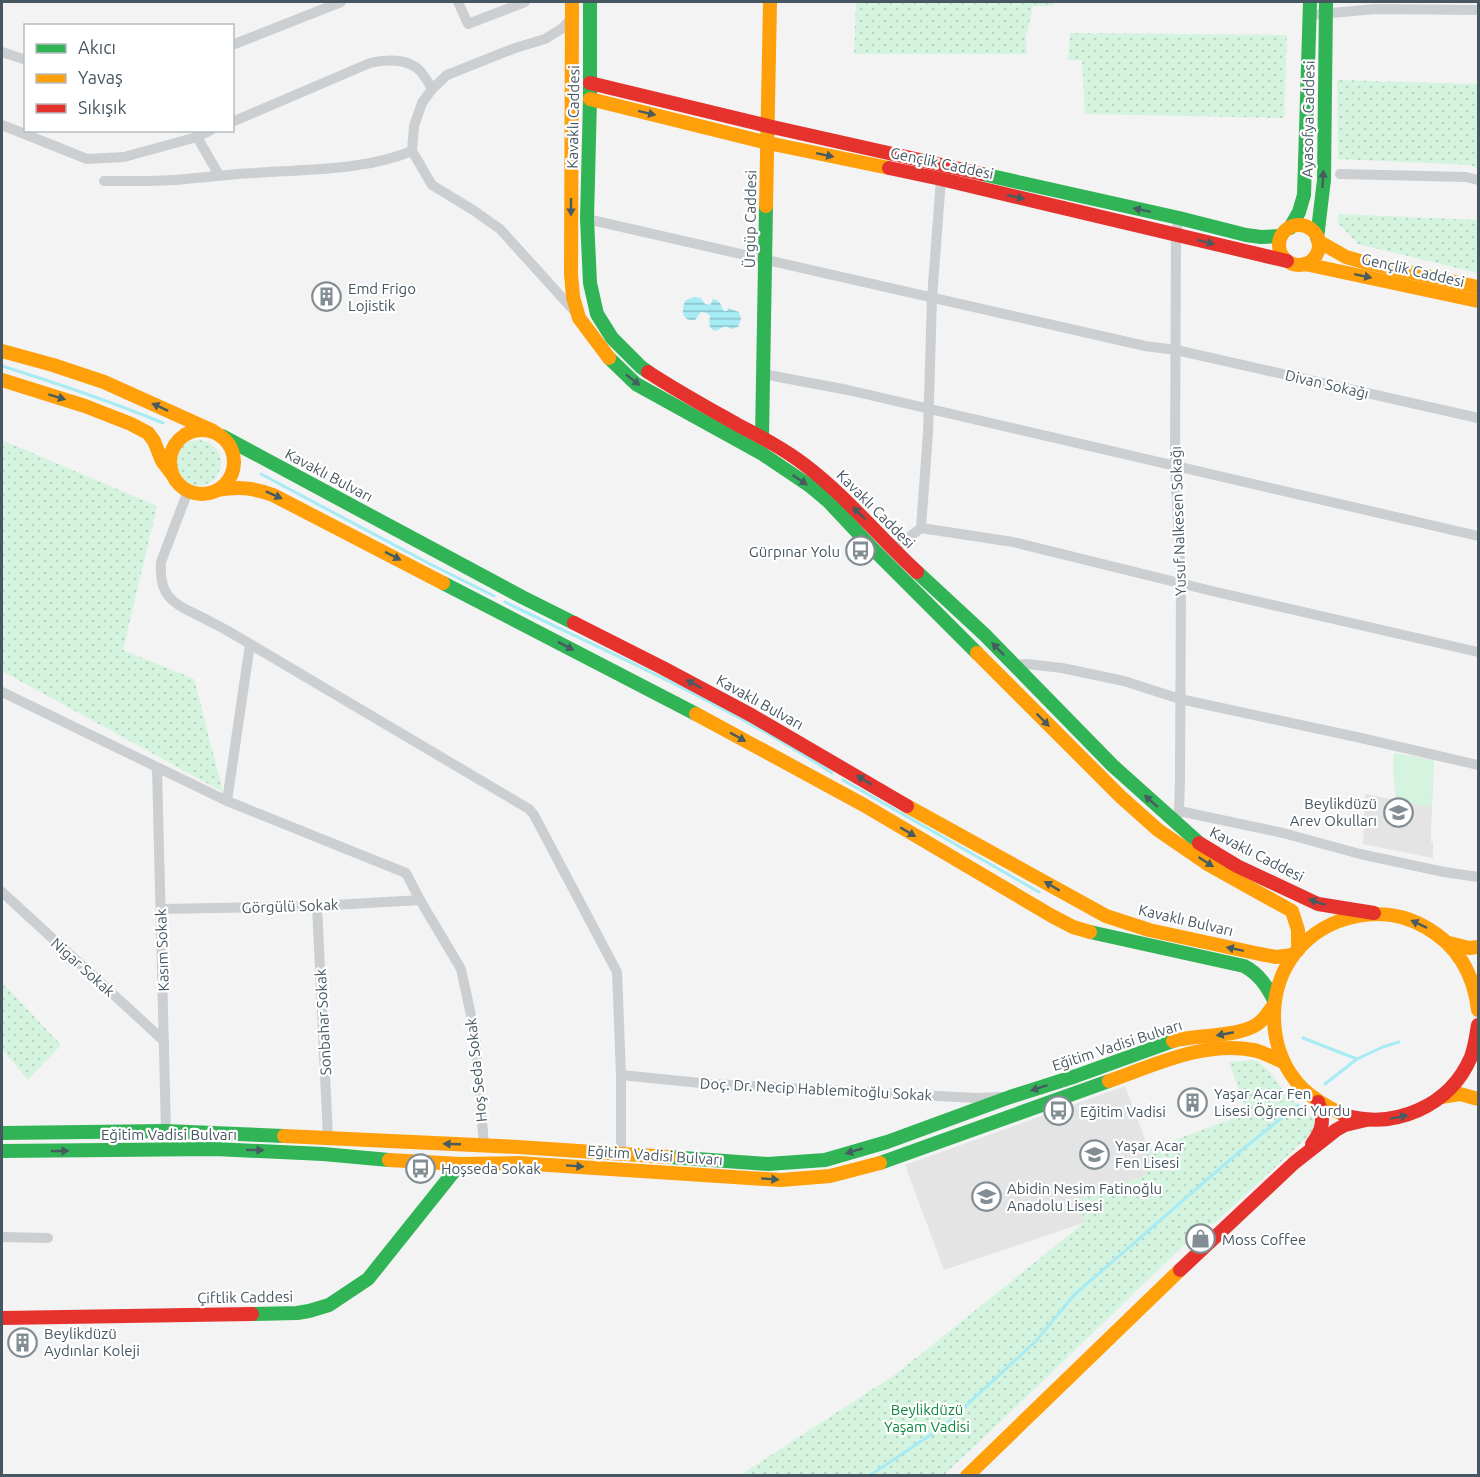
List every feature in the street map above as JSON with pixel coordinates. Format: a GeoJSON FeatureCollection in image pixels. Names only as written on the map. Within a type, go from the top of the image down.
{"type":"FeatureCollection","features":[{"type":"Feature","properties":{"kind":"main road","name":"Kavaklı Caddesi"},"geometry":{"type":"LineString","coordinates":[[572,2],[571,274],[573,297],[579,318],[592,339],[606,356],[636,384],[761,453],[810,486],[829,502],[976,653],[1121,797],[1158,830],[1209,865],[1292,911],[1299,933],[1295,952]]}},
{"type":"Feature","properties":{"kind":"main road","name":"Kavaklı Caddesi"},"geometry":{"type":"LineString","coordinates":[[590,2],[587,219],[590,283],[597,314],[612,338],[641,367],[682,394],[803,463],[826,481],[893,550],[985,635],[1112,765],[1177,817],[1197,842],[1237,866],[1308,899],[1321,904],[1396,915],[1415,921],[1432,930],[1449,944]]}},
{"type":"Feature","properties":{"kind":"main road","name":"Ürgüp Caddesi"},"geometry":{"type":"LineString","coordinates":[[762,438],[770,2]]}},
{"type":"Feature","properties":{"kind":"main road","name":"Ayasofya Caddesi"},"geometry":{"type":"LineString","coordinates":[[1286,232],[1297,218],[1304,195],[1310,8]]}},
{"type":"Feature","properties":{"kind":"main road","name":"Ayasofya Caddesi"},"geometry":{"type":"LineString","coordinates":[[1317,239],[1324,180],[1326,8]]}},
{"type":"Feature","properties":{"kind":"main road","name":"Gençlik Caddesi"},"geometry":{"type":"LineString","coordinates":[[590,83],[1246,235],[1262,237],[1286,232]]}},
{"type":"Feature","properties":{"kind":"main road","name":"Gençlik Caddesi"},"geometry":{"type":"LineString","coordinates":[[590,99],[768,143],[941,179],[1287,261]]}},
{"type":"Feature","properties":{"kind":"main road"},"geometry":{"type":"LineString","coordinates":[[1296,226],[1303,226],[1314,232],[1317,239],[1316,256],[1305,264],[1293,264],[1282,256],[1279,243],[1286,232],[1296,226]]}},
{"type":"Feature","properties":{"kind":"main road","name":"Gençlik Caddesi"},"geometry":{"type":"LineString","coordinates":[[1317,239],[1346,257],[1479,287]]}},
{"type":"Feature","properties":{"kind":"main road","name":"Gençlik Caddesi"},"geometry":{"type":"LineString","coordinates":[[1305,264],[1479,302]]}},
{"type":"Feature","properties":{"kind":"main road","name":"Kavaklı Bulvarı"},"geometry":{"type":"LineString","coordinates":[[2,351],[104,382],[218,434],[522,597],[751,715],[933,821],[1106,916],[1149,930],[1260,954],[1276,957],[1295,952]]}},
{"type":"Feature","properties":{"kind":"main road"},"geometry":{"type":"LineString","coordinates":[[2,380],[85,406],[148,433],[162,461],[178,483],[188,491],[207,494],[226,488],[249,486],[272,492],[674,702],[862,804],[1062,921],[1092,933],[1244,966],[1257,974],[1274,1003]]}},
{"type":"Feature","properties":{"kind":"main road"},"geometry":{"type":"LineString","coordinates":[[172,474],[171,452],[183,435],[203,429],[218,434],[229,444],[234,464],[232,474],[218,490]]}},
{"type":"Feature","properties":{"kind":"main road"},"geometry":{"type":"LineString","coordinates":[[1366,1120],[1344,1115],[1318,1102],[1299,1085],[1284,1062],[1276,1041],[1274,1003],[1282,975],[1295,952],[1311,936],[1342,919],[1374,913]]}},
{"type":"Feature","properties":{"kind":"main road"},"geometry":{"type":"LineString","coordinates":[[1449,944],[1469,948],[1479,947]]}},
{"type":"Feature","properties":{"kind":"main road"},"geometry":{"type":"LineString","coordinates":[[1449,944],[1467,969],[1476,993],[1479,1010]]}},
{"type":"Feature","properties":{"kind":"main road"},"geometry":{"type":"LineString","coordinates":[[1476,993],[1479,978]]}},
{"type":"Feature","properties":{"kind":"main road","name":"Eğitim Vadisi Bulvarı"},"geometry":{"type":"LineString","coordinates":[[2,1133],[166,1131],[484,1145],[768,1164],[825,1160],[887,1142],[1176,1040],[1216,1036],[1251,1028],[1261,1022],[1274,1003]]}},
{"type":"Feature","properties":{"kind":"main road"},"geometry":{"type":"LineString","coordinates":[[968,1476],[1187,1262],[1294,1163],[1345,1125],[1366,1120],[1394,1119],[1423,1109],[1441,1097],[1455,1084],[1468,1064],[1479,1025]]}},
{"type":"Feature","properties":{"kind":"main road"},"geometry":{"type":"LineString","coordinates":[[1475,1045],[1479,1064]]}},
{"type":"Feature","properties":{"kind":"main road","name":"Eğitim Vadisi Bulvarı"},"geometry":{"type":"LineString","coordinates":[[2,1151],[215,1149],[275,1151],[385,1160],[460,1164],[518,1163],[781,1180],[831,1176],[890,1160],[1188,1053],[1231,1049],[1250,1050],[1262,1052],[1284,1062]]}},
{"type":"Feature","properties":{"kind":"main road"},"geometry":{"type":"LineString","coordinates":[[1441,1097],[1450,1094],[1466,1094],[1479,1099]]}},
{"type":"Feature","properties":{"kind":"main road"},"geometry":{"type":"LineString","coordinates":[[1294,1163],[1322,1130],[1323,1113],[1318,1102]]}},
{"type":"Feature","properties":{"kind":"main road"},"geometry":{"type":"LineString","coordinates":[[483,1163],[484,1145]]}},
{"type":"Feature","properties":{"kind":"main road","name":"Çiftlik Caddesi"},"geometry":{"type":"LineString","coordinates":[[2,1318],[297,1313],[329,1305],[368,1279],[460,1164]]}},
{"type":"Feature","properties":{"kind":"street"},"geometry":{"type":"LineString","coordinates":[[234,44],[341,2]]}},
{"type":"Feature","properties":{"kind":"street"},"geometry":{"type":"LineString","coordinates":[[458,2],[468,24],[525,2]]}},
{"type":"Feature","properties":{"kind":"street"},"geometry":{"type":"LineString","coordinates":[[1310,8],[1479,10]]}},
{"type":"Feature","properties":{"kind":"street"},"geometry":{"type":"LineString","coordinates":[[572,17],[563,28],[545,39],[504,52],[447,75],[432,89],[422,103],[414,126],[412,151],[432,185],[500,230],[579,318]]}},
{"type":"Feature","properties":{"kind":"street"},"geometry":{"type":"LineString","coordinates":[[2,52],[24,59]]}},
{"type":"Feature","properties":{"kind":"street"},"geometry":{"type":"LineString","coordinates":[[234,121],[370,63],[382,60],[397,60],[420,70],[432,89]]}},
{"type":"Feature","properties":{"kind":"street"},"geometry":{"type":"LineString","coordinates":[[2,125],[87,159],[124,157],[208,132]]}},
{"type":"Feature","properties":{"kind":"street"},"geometry":{"type":"LineString","coordinates":[[197,137],[219,175]]}},
{"type":"Feature","properties":{"kind":"street"},"geometry":{"type":"LineString","coordinates":[[104,181],[159,181],[347,167],[382,162],[412,151]]}},
{"type":"Feature","properties":{"kind":"street"},"geometry":{"type":"LineString","coordinates":[[1340,174],[1466,177],[1479,180]]}},
{"type":"Feature","properties":{"kind":"street"},"geometry":{"type":"LineString","coordinates":[[921,528],[928,434],[932,298],[941,179]]}},
{"type":"Feature","properties":{"kind":"street","name":"Yusuf Nalkesen Sokağı"},"geometry":{"type":"LineString","coordinates":[[1177,817],[1181,584],[1175,465],[1176,235],[1179,218]]}},
{"type":"Feature","properties":{"kind":"street","name":"Divan Sokağı"},"geometry":{"type":"LineString","coordinates":[[587,219],[1145,346],[1176,350],[1479,418]]}},
{"type":"Feature","properties":{"kind":"street"},"geometry":{"type":"LineString","coordinates":[[763,374],[849,390],[1479,536]]}},
{"type":"Feature","properties":{"kind":"street"},"geometry":{"type":"LineString","coordinates":[[188,491],[161,562],[160,571],[162,584],[176,604],[250,644],[529,809],[534,815],[617,972],[621,1154]]}},
{"type":"Feature","properties":{"kind":"street"},"geometry":{"type":"LineString","coordinates":[[893,550],[921,528],[1013,542],[1181,584],[1479,652]]}},
{"type":"Feature","properties":{"kind":"street"},"geometry":{"type":"LineString","coordinates":[[227,801],[250,644]]}},
{"type":"Feature","properties":{"kind":"street"},"geometry":{"type":"LineString","coordinates":[[1014,665],[1027,664],[1062,668],[1124,681],[1180,699],[1479,765]]}},
{"type":"Feature","properties":{"kind":"street","name":"Hoş Seda Sokak"},"geometry":{"type":"LineString","coordinates":[[2,692],[227,801],[406,873],[461,969],[475,1034],[484,1145]]}},
{"type":"Feature","properties":{"kind":"street","name":"Kasım Sokak"},"geometry":{"type":"LineString","coordinates":[[157,768],[166,1131]]}},
{"type":"Feature","properties":{"kind":"street"},"geometry":{"type":"LineString","coordinates":[[1177,817],[1283,833],[1372,856],[1479,877]]}},
{"type":"Feature","properties":{"kind":"street","name":"Nigar Sokak"},"geometry":{"type":"LineString","coordinates":[[2,892],[164,1041]]}},
{"type":"Feature","properties":{"kind":"street","name":"Görgülü Sokak"},"geometry":{"type":"LineString","coordinates":[[161,909],[317,906],[420,900]]}},
{"type":"Feature","properties":{"kind":"street","name":"Sonbahar Sokak"},"geometry":{"type":"LineString","coordinates":[[317,906],[328,1138]]}},
{"type":"Feature","properties":{"kind":"street","name":"Doç. Dr. Necip Hablemitoğlu Sokak"},"geometry":{"type":"LineString","coordinates":[[621,1076],[710,1084],[977,1098],[1010,1097]]}},
{"type":"Feature","properties":{"kind":"street"},"geometry":{"type":"LineString","coordinates":[[2,1237],[48,1238]]}},
{"type":"Feature","properties":{"kind":"shaded area","name":"Beylikdüzü Arev Okulları"},"geometry":{"type":"Polygon","coordinates":[[[1394,753],[1434,760],[1431,830],[1433,858],[1363,844],[1365,794],[1396,800],[1394,753]]]}},
{"type":"Feature","properties":{"kind":"shaded area"},"geometry":{"type":"Polygon","coordinates":[[[1125,1086],[1152,1158],[1151,1169],[1146,1175],[1078,1200],[1086,1222],[944,1270],[905,1165],[1125,1086]]]}},
{"type":"Feature","properties":{"kind":"green space"},"geometry":{"type":"Polygon","coordinates":[[[856,2],[1054,2],[1053,6],[1033,6],[1026,37],[1027,54],[854,54],[856,2]]]}},
{"type":"Feature","properties":{"kind":"green space"},"geometry":{"type":"Polygon","coordinates":[[[1070,33],[1287,35],[1284,118],[1085,114],[1082,60],[1068,60],[1070,33]]]}},
{"type":"Feature","properties":{"kind":"green space"},"geometry":{"type":"Polygon","coordinates":[[[1337,80],[1478,84],[1478,169],[1471,165],[1338,159],[1337,80]]]}},
{"type":"Feature","properties":{"kind":"green space"},"geometry":{"type":"Polygon","coordinates":[[[1339,214],[1478,220],[1478,273],[1358,244],[1338,223],[1339,214]]]}},
{"type":"Feature","properties":{"kind":"green space"},"geometry":{"type":"Polygon","coordinates":[[[2,440],[157,506],[123,650],[194,679],[223,792],[2,671],[2,440]]]}},
{"type":"Feature","properties":{"kind":"green space"},"geometry":{"type":"Polygon","coordinates":[[[198,440],[214,447],[221,463],[214,479],[198,486],[182,479],[175,463],[182,447],[198,440]]]}},
{"type":"Feature","properties":{"kind":"green space"},"geometry":{"type":"Polygon","coordinates":[[[1394,753],[1434,760],[1431,807],[1396,800],[1394,753]]]}},
{"type":"Feature","properties":{"kind":"green space"},"geometry":{"type":"Polygon","coordinates":[[[2,982],[61,1045],[28,1080],[2,1049],[2,982]]]}},
{"type":"Feature","properties":{"kind":"green space","name":"Beylikdüzü Yaşam Vadisi"},"geometry":{"type":"Polygon","coordinates":[[[1253,1060],[1266,1068],[1289,1097],[1313,1118],[1316,1122],[1313,1132],[1215,1223],[1204,1226],[944,1475],[739,1476],[896,1374],[1085,1222],[1077,1200],[1146,1175],[1151,1163],[1148,1150],[1247,1113],[1229,1062],[1253,1060]]]}},
{"type":"Feature","properties":{"kind":"water"},"geometry":{"type":"Polygon","coordinates":[[[694,297],[701,298],[705,304],[710,305],[713,299],[716,300],[724,311],[728,308],[739,312],[741,319],[738,327],[731,329],[725,327],[715,331],[710,327],[710,316],[704,312],[701,312],[695,320],[687,319],[683,314],[684,303],[694,297]]]}},
{"type":"Feature","properties":{"kind":"waterway"},"geometry":{"type":"LineString","coordinates":[[2,366],[163,423]]}},
{"type":"Feature","properties":{"kind":"waterway"},"geometry":{"type":"LineString","coordinates":[[261,474],[494,596]]}},
{"type":"Feature","properties":{"kind":"waterway"},"geometry":{"type":"LineString","coordinates":[[505,602],[712,703],[793,748],[832,773]]}},
{"type":"Feature","properties":{"kind":"waterway"},"geometry":{"type":"LineString","coordinates":[[843,780],[1039,892]]}},
{"type":"Feature","properties":{"kind":"waterway"},"geometry":{"type":"LineString","coordinates":[[1303,1038],[1357,1059]]}},
{"type":"Feature","properties":{"kind":"waterway"},"geometry":{"type":"LineString","coordinates":[[1325,1084],[1357,1059],[1399,1042]]}},
{"type":"Feature","properties":{"kind":"waterway"},"geometry":{"type":"LineString","coordinates":[[869,1476],[944,1426],[1036,1341],[1074,1295],[1239,1152],[1298,1105]]}},
{"type":"Feature","properties":{"kind":"traffic: fast"},"geometry":{"type":"LineString","coordinates":[[590,2],[587,219],[590,283],[597,314],[612,338],[648,372]]}},
{"type":"Feature","properties":{"kind":"traffic: fast"},"geometry":{"type":"LineString","coordinates":[[1290,228],[1299,212],[1304,195],[1310,2]]}},
{"type":"Feature","properties":{"kind":"traffic: fast"},"geometry":{"type":"LineString","coordinates":[[1317,238],[1324,180],[1326,2]]}},
{"type":"Feature","properties":{"kind":"traffic: fast"},"geometry":{"type":"LineString","coordinates":[[982,174],[1246,235],[1281,236]]}},
{"type":"Feature","properties":{"kind":"traffic: fast"},"geometry":{"type":"LineString","coordinates":[[762,438],[766,206]]}},
{"type":"Feature","properties":{"kind":"traffic: fast"},"geometry":{"type":"LineString","coordinates":[[609,358],[636,384],[761,453],[810,486],[829,502],[977,653]]}},
{"type":"Feature","properties":{"kind":"traffic: fast"},"geometry":{"type":"LineString","coordinates":[[222,436],[574,623]]}},
{"type":"Feature","properties":{"kind":"traffic: fast"},"geometry":{"type":"LineString","coordinates":[[917,572],[985,635],[1112,765],[1199,843]]}},
{"type":"Feature","properties":{"kind":"traffic: fast"},"geometry":{"type":"LineString","coordinates":[[443,583],[696,714]]}},
{"type":"Feature","properties":{"kind":"traffic: fast"},"geometry":{"type":"LineString","coordinates":[[1090,932],[1244,966],[1262,980],[1274,1000]]}},
{"type":"Feature","properties":{"kind":"traffic: fast"},"geometry":{"type":"LineString","coordinates":[[669,1157],[768,1164],[825,1160],[887,1142],[1173,1041]]}},
{"type":"Feature","properties":{"kind":"traffic: fast"},"geometry":{"type":"LineString","coordinates":[[880,1163],[1109,1081]]}},
{"type":"Feature","properties":{"kind":"traffic: fast"},"geometry":{"type":"LineString","coordinates":[[2,1133],[166,1131],[284,1136]]}},
{"type":"Feature","properties":{"kind":"traffic: fast"},"geometry":{"type":"LineString","coordinates":[[2,1151],[215,1149],[323,1154],[389,1160]]}},
{"type":"Feature","properties":{"kind":"traffic: fast"},"geometry":{"type":"LineString","coordinates":[[252,1314],[297,1313],[329,1305],[368,1279],[460,1164]]}},
{"type":"Feature","properties":{"kind":"traffic: slow"},"geometry":{"type":"LineString","coordinates":[[572,2],[571,274],[573,297],[579,318],[609,358]]}},
{"type":"Feature","properties":{"kind":"traffic: slow"},"geometry":{"type":"LineString","coordinates":[[766,206],[770,2]]}},
{"type":"Feature","properties":{"kind":"traffic: slow"},"geometry":{"type":"LineString","coordinates":[[590,99],[768,143],[889,168]]}},
{"type":"Feature","properties":{"kind":"traffic: slow"},"geometry":{"type":"LineString","coordinates":[[1299,225],[1313,231],[1319,245],[1313,259],[1299,265],[1285,259],[1279,245],[1285,231],[1299,225]]}},
{"type":"Feature","properties":{"kind":"traffic: slow"},"geometry":{"type":"LineString","coordinates":[[1318,241],[1346,257],[1478,287]]}},
{"type":"Feature","properties":{"kind":"traffic: slow"},"geometry":{"type":"LineString","coordinates":[[1305,264],[1478,301]]}},
{"type":"Feature","properties":{"kind":"traffic: slow"},"geometry":{"type":"LineString","coordinates":[[2,351],[104,382],[213,431]]}},
{"type":"Feature","properties":{"kind":"traffic: slow"},"geometry":{"type":"LineString","coordinates":[[2,380],[85,406],[148,433],[162,461],[172,474]]}},
{"type":"Feature","properties":{"kind":"traffic: slow"},"geometry":{"type":"LineString","coordinates":[[196,430],[208,430],[225,439],[232,450],[234,462],[232,474],[225,485],[208,494],[196,494],[184,489],[175,480],[170,468],[170,456],[175,444],[184,435],[196,430]]}},
{"type":"Feature","properties":{"kind":"traffic: slow"},"geometry":{"type":"LineString","coordinates":[[218,490],[246,488],[273,495],[443,583]]}},
{"type":"Feature","properties":{"kind":"traffic: slow"},"geometry":{"type":"LineString","coordinates":[[977,653],[1121,797],[1158,830],[1209,865],[1292,911],[1298,930],[1298,950]]}},
{"type":"Feature","properties":{"kind":"traffic: slow"},"geometry":{"type":"LineString","coordinates":[[696,714],[862,804],[1052,916],[1073,927],[1090,932]]}},
{"type":"Feature","properties":{"kind":"traffic: slow"},"geometry":{"type":"LineString","coordinates":[[907,806],[1106,916],[1149,930],[1260,954],[1276,957],[1293,955]]}},
{"type":"Feature","properties":{"kind":"traffic: slow"},"geometry":{"type":"LineString","coordinates":[[1344,1115],[1322,1103],[1302,1088],[1290,1073],[1276,1040],[1275,1003],[1279,985],[1295,953],[1308,940],[1323,929],[1356,916],[1393,915],[1410,920],[1438,935],[1456,953],[1473,985],[1478,1010]]}},
{"type":"Feature","properties":{"kind":"traffic: slow"},"geometry":{"type":"LineString","coordinates":[[1449,943],[1469,948],[1478,947]]}},
{"type":"Feature","properties":{"kind":"traffic: slow"},"geometry":{"type":"LineString","coordinates":[[1173,1041],[1244,1030],[1261,1021],[1273,1006]]}},
{"type":"Feature","properties":{"kind":"traffic: slow"},"geometry":{"type":"LineString","coordinates":[[1109,1081],[1180,1056],[1216,1049],[1253,1050],[1283,1062]]}},
{"type":"Feature","properties":{"kind":"traffic: slow"},"geometry":{"type":"LineString","coordinates":[[1441,1097],[1460,1094],[1478,1099]]}},
{"type":"Feature","properties":{"kind":"traffic: slow"},"geometry":{"type":"LineString","coordinates":[[284,1136],[669,1157]]}},
{"type":"Feature","properties":{"kind":"traffic: slow"},"geometry":{"type":"LineString","coordinates":[[389,1160],[460,1164],[518,1163],[781,1180],[830,1176],[880,1163]]}},
{"type":"Feature","properties":{"kind":"traffic: slow"},"geometry":{"type":"LineString","coordinates":[[967,1476],[1180,1270]]}},
{"type":"Feature","properties":{"kind":"traffic: jam"},"geometry":{"type":"LineString","coordinates":[[590,83],[982,174]]}},
{"type":"Feature","properties":{"kind":"traffic: jam"},"geometry":{"type":"LineString","coordinates":[[889,168],[1287,261]]}},
{"type":"Feature","properties":{"kind":"traffic: jam"},"geometry":{"type":"LineString","coordinates":[[648,372],[772,443],[805,465],[834,490],[917,572]]}},
{"type":"Feature","properties":{"kind":"traffic: jam"},"geometry":{"type":"LineString","coordinates":[[574,623],[751,715],[907,806]]}},
{"type":"Feature","properties":{"kind":"traffic: jam"},"geometry":{"type":"LineString","coordinates":[[1199,843],[1237,866],[1318,904],[1374,913]]}},
{"type":"Feature","properties":{"kind":"traffic: jam"},"geometry":{"type":"LineString","coordinates":[[1344,1115],[1363,1119],[1382,1119],[1419,1110],[1435,1101],[1462,1074],[1471,1057],[1478,1025]]}},
{"type":"Feature","properties":{"kind":"traffic: jam"},"geometry":{"type":"LineString","coordinates":[[1312,1144],[1322,1124],[1318,1102]]}},
{"type":"Feature","properties":{"kind":"traffic: jam"},"geometry":{"type":"LineString","coordinates":[[1180,1270],[1294,1163],[1336,1130],[1345,1125],[1366,1120]]}},
{"type":"Feature","properties":{"kind":"traffic: jam"},"geometry":{"type":"LineString","coordinates":[[2,1318],[252,1314]]}},
{"type":"Feature","properties":{"kind":"place","name":"Emd Frigo Lojistik"},"geometry":{"type":"Point","coordinates":[327,297]}},
{"type":"Feature","properties":{"kind":"place","name":"Gürpınar Yolu"},"geometry":{"type":"Point","coordinates":[861,551]}},
{"type":"Feature","properties":{"kind":"place","name":"Beylikdüzü Arev Okulları"},"geometry":{"type":"Point","coordinates":[1398,812]}},
{"type":"Feature","properties":{"kind":"place","name":"Yaşar Acar Fen Lisesi Öğrenci Yurdu"},"geometry":{"type":"Point","coordinates":[1193,1102]}},
{"type":"Feature","properties":{"kind":"place","name":"Eğitim Vadisi"},"geometry":{"type":"Point","coordinates":[1059,1111]}},
{"type":"Feature","properties":{"kind":"place","name":"Yaşar Acar Fen Lisesi"},"geometry":{"type":"Point","coordinates":[1094,1154]}},
{"type":"Feature","properties":{"kind":"place","name":"Hoşseda Sokak"},"geometry":{"type":"Point","coordinates":[420,1168]}},
{"type":"Feature","properties":{"kind":"place","name":"Abidin Nesim Fatinoğlu Anadolu Lisesi"},"geometry":{"type":"Point","coordinates":[986,1197]}},
{"type":"Feature","properties":{"kind":"place","name":"Moss Coffee"},"geometry":{"type":"Point","coordinates":[1201,1239]}},
{"type":"Feature","properties":{"kind":"place","name":"Beylikdüzü Aydınlar Koleji"},"geometry":{"type":"Point","coordinates":[23,1342]}}]}
